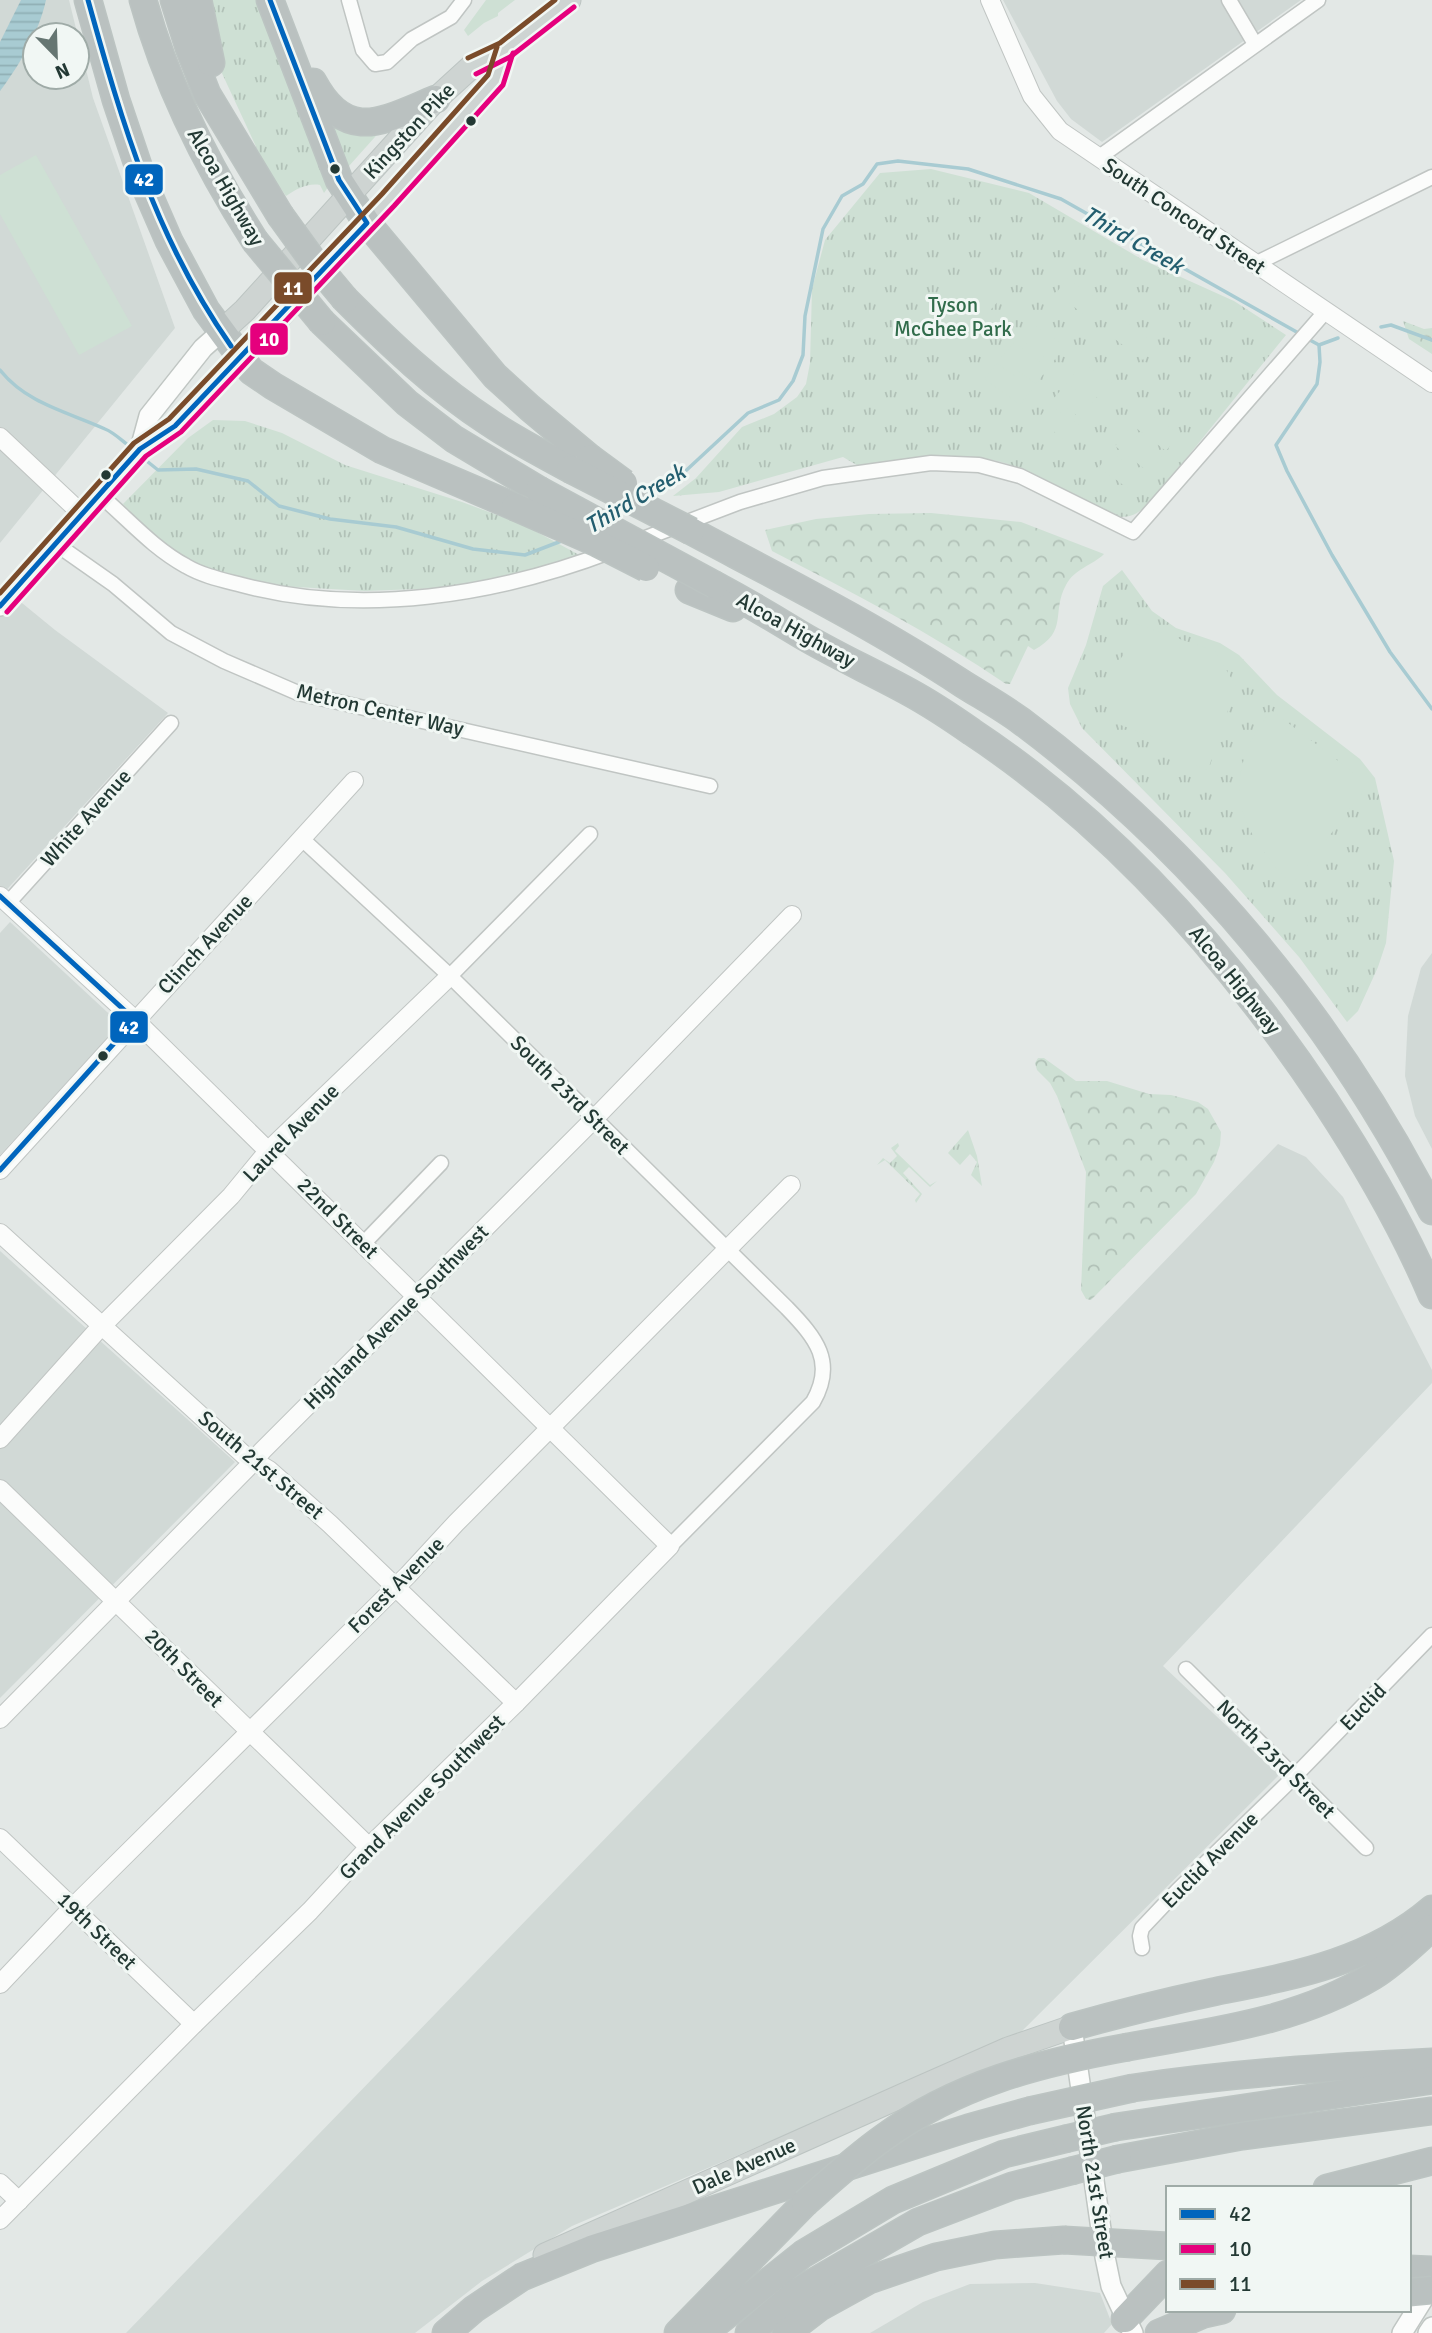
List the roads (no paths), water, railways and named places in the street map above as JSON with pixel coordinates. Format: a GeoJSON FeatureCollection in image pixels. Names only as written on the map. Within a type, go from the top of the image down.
{"type":"FeatureCollection","features":[{"type":"Feature","properties":{"kind":"highway"},"geometry":{"type":"LineString","coordinates":[[88,0],[116,100],[145,186],[169,242],[201,302],[251,371],[382,450],[702,588]]}},
{"type":"Feature","properties":{"kind":"highway"},"geometry":{"type":"LineString","coordinates":[[128,0],[183,111]]}},
{"type":"Feature","properties":{"kind":"highway","name":"Alcoa Highway"},"geometry":{"type":"LineString","coordinates":[[143,0],[162,62],[222,189],[255,241],[322,322],[407,403],[454,439],[702,588],[779,620],[913,694],[974,733],[1085,819],[1135,865],[1187,920],[1262,1011],[1343,1129],[1388,1203],[1432,1295]]}},
{"type":"Feature","properties":{"kind":"highway","name":"Alcoa Highway"},"geometry":{"type":"LineString","coordinates":[[174,0],[189,48],[208,94],[280,215],[345,299],[391,344],[448,393],[489,423],[580,464],[691,531],[932,664],[1019,720],[1095,780],[1152,830],[1243,927],[1287,981],[1372,1104],[1432,1211]]}},
{"type":"Feature","properties":{"kind":"highway"},"geometry":{"type":"LineString","coordinates":[[198,0],[219,91],[239,148]]}},
{"type":"Feature","properties":{"kind":"highway"},"geometry":{"type":"LineString","coordinates":[[275,11],[320,96],[344,118],[366,123],[377,122],[436,99]]}},
{"type":"Feature","properties":{"kind":"highway"},"geometry":{"type":"LineString","coordinates":[[275,11],[340,180],[367,223],[495,376],[580,464]]}},
{"type":"Feature","properties":{"kind":"highway"},"geometry":{"type":"LineString","coordinates":[[1072,2027],[1155,2005],[1323,1969],[1393,1938],[1432,1909]]}},
{"type":"Feature","properties":{"kind":"highway"},"geometry":{"type":"LineString","coordinates":[[678,2333],[804,2203],[884,2137],[919,2114],[961,2092],[1056,2060],[1261,2023],[1297,2012],[1335,1997],[1375,1975],[1432,1927]]}},
{"type":"Feature","properties":{"kind":"highway"},"geometry":{"type":"LineString","coordinates":[[446,2333],[474,2309],[522,2277],[591,2249],[968,2128],[1029,2111],[1099,2094],[1177,2081],[1333,2067],[1432,2062]]}},
{"type":"Feature","properties":{"kind":"highway"},"geometry":{"type":"LineString","coordinates":[[704,2333],[803,2254],[893,2200],[1004,2154],[1116,2127],[1432,2080]]}},
{"type":"Feature","properties":{"kind":"highway"},"geometry":{"type":"LineString","coordinates":[[749,2333],[797,2291],[918,2222],[1012,2186],[1118,2160],[1242,2136],[1432,2111]]}},
{"type":"Feature","properties":{"kind":"highway"},"geometry":{"type":"LineString","coordinates":[[1335,2186],[1432,2161]]}},
{"type":"Feature","properties":{"kind":"highway"},"geometry":{"type":"LineString","coordinates":[[786,2333],[820,2307],[869,2280],[936,2257],[995,2245],[1064,2239],[1166,2246]]}},
{"type":"Feature","properties":{"kind":"highway"},"geometry":{"type":"LineString","coordinates":[[1411,2269],[1432,2270]]}},
{"type":"Feature","properties":{"kind":"highway"},"geometry":{"type":"LineString","coordinates":[[1123,2328],[1166,2276]]}},
{"type":"Feature","properties":{"kind":"highway"},"geometry":{"type":"LineString","coordinates":[[1411,2292],[1432,2288]]}},
{"type":"Feature","properties":{"kind":"highway"},"geometry":{"type":"LineString","coordinates":[[1159,2333],[1213,2312]]}},
{"type":"Feature","properties":{"kind":"highway"},"geometry":{"type":"LineString","coordinates":[[1182,2333],[1186,2327],[1213,2312]]}},
{"type":"Feature","properties":{"kind":"main road","name":"Kingston Pike"},"geometry":{"type":"LineString","coordinates":[[140,449],[149,416],[203,348],[245,310],[436,99],[471,67],[505,50],[569,0]]}},
{"type":"Feature","properties":{"kind":"main road","name":"Kingston Pike"},"geometry":{"type":"LineString","coordinates":[[4,601],[140,449],[175,426],[367,223],[496,79],[505,50]]}},
{"type":"Feature","properties":{"kind":"main road","name":"North 21st Street"},"geometry":{"type":"LineString","coordinates":[[1072,2027],[1105,2257],[1123,2328]]}},
{"type":"Feature","properties":{"kind":"main road","name":"Dale Avenue"},"geometry":{"type":"LineString","coordinates":[[433,2333],[487,2289],[516,2270],[558,2249],[1008,2049],[1072,2027]]}},
{"type":"Feature","properties":{"kind":"main road"},"geometry":{"type":"LineString","coordinates":[[1402,2333],[1432,2288]]}},
{"type":"Feature","properties":{"kind":"main road"},"geometry":{"type":"LineString","coordinates":[[1428,2333],[1432,2327]]}},
{"type":"Feature","properties":{"kind":"street"},"geometry":{"type":"LineString","coordinates":[[349,0],[363,50],[375,64],[387,62],[412,39],[451,17],[464,0]]}},
{"type":"Feature","properties":{"kind":"street","name":"South Concord Street"},"geometry":{"type":"LineString","coordinates":[[990,0],[1032,96],[1060,131],[1432,383]]}},
{"type":"Feature","properties":{"kind":"street"},"geometry":{"type":"LineString","coordinates":[[1229,0],[1255,44]]}},
{"type":"Feature","properties":{"kind":"street"},"geometry":{"type":"LineString","coordinates":[[1097,158],[1318,0]]}},
{"type":"Feature","properties":{"kind":"street"},"geometry":{"type":"LineString","coordinates":[[1257,263],[1432,177]]}},
{"type":"Feature","properties":{"kind":"street"},"geometry":{"type":"LineString","coordinates":[[100,495],[145,538],[186,566],[211,577],[261,590],[316,598],[386,600],[486,587],[579,564],[740,502],[823,478],[931,463],[979,465],[1020,475],[1133,532],[1325,312]]}},
{"type":"Feature","properties":{"kind":"street"},"geometry":{"type":"LineString","coordinates":[[0,437],[83,515]]}},
{"type":"Feature","properties":{"kind":"street","name":"Metron Center Way"},"geometry":{"type":"LineString","coordinates":[[56,544],[113,584],[171,633],[224,661],[298,693],[710,786]]}},
{"type":"Feature","properties":{"kind":"street","name":"White Avenue"},"geometry":{"type":"LineString","coordinates":[[3,904],[171,723]]}},
{"type":"Feature","properties":{"kind":"street","name":"Clinch Avenue"},"geometry":{"type":"LineString","coordinates":[[0,1170],[354,781]]}},
{"type":"Feature","properties":{"kind":"street","name":"Laurel Avenue"},"geometry":{"type":"LineString","coordinates":[[0,1439],[103,1325],[231,1196],[269,1150],[450,976],[590,834]]}},
{"type":"Feature","properties":{"kind":"street","name":"South 23rd Street"},"geometry":{"type":"LineString","coordinates":[[302,838],[450,976],[803,1325],[815,1338],[823,1363]]}},
{"type":"Feature","properties":{"kind":"street","name":"22nd Street"},"geometry":{"type":"LineString","coordinates":[[3,904],[135,1020],[670,1546]]}},
{"type":"Feature","properties":{"kind":"street","name":"Highland Avenue Southwest"},"geometry":{"type":"LineString","coordinates":[[0,1719],[792,915]]}},
{"type":"Feature","properties":{"kind":"street"},"geometry":{"type":"LineString","coordinates":[[363,1244],[442,1163]]}},
{"type":"Feature","properties":{"kind":"street","name":"Forest Avenue"},"geometry":{"type":"LineString","coordinates":[[0,1984],[791,1185]]}},
{"type":"Feature","properties":{"kind":"street","name":"South 21st Street"},"geometry":{"type":"LineString","coordinates":[[0,1233],[244,1455],[255,1460],[320,1515],[516,1703]]}},
{"type":"Feature","properties":{"kind":"street","name":"Grand Avenue Southwest"},"geometry":{"type":"LineString","coordinates":[[0,2220],[194,2024],[310,1912],[369,1847],[516,1703],[813,1402],[824,1377],[823,1363]]}},
{"type":"Feature","properties":{"kind":"street","name":"20th Street"},"geometry":{"type":"LineString","coordinates":[[0,1489],[369,1847]]}},
{"type":"Feature","properties":{"kind":"street","name":"Euclid"},"geometry":{"type":"LineString","coordinates":[[1293,1778],[1432,1635]]}},
{"type":"Feature","properties":{"kind":"street","name":"North 23rd Street"},"geometry":{"type":"LineString","coordinates":[[1186,1669],[1366,1848]]}},
{"type":"Feature","properties":{"kind":"street","name":"Euclid Avenue"},"geometry":{"type":"LineString","coordinates":[[1142,1948],[1142,1928],[1293,1778]]}},
{"type":"Feature","properties":{"kind":"street","name":"19th Street"},"geometry":{"type":"LineString","coordinates":[[0,1838],[194,2024]]}},
{"type":"Feature","properties":{"kind":"street"},"geometry":{"type":"LineString","coordinates":[[0,2183],[19,2201]]}},
{"type":"Feature","properties":{"kind":"water"},"geometry":{"type":"Polygon","coordinates":[[[21,0],[46,0],[40,21],[21,21],[21,59],[0,91],[0,42],[21,0]]]}},
{"type":"Feature","properties":{"kind":"waterway","name":"Third Creek"},"geometry":{"type":"LineString","coordinates":[[644,496],[678,478],[748,413],[779,400],[793,381],[803,355],[805,316],[823,229],[842,196],[863,184],[877,164],[898,161],[968,169],[1061,199],[1302,335]]}},
{"type":"Feature","properties":{"kind":"waterway","name":"Third Creek"},"geometry":{"type":"LineString","coordinates":[[1381,327],[1391,325],[1432,340]]}},
{"type":"Feature","properties":{"kind":"waterway","name":"Third Creek"},"geometry":{"type":"LineString","coordinates":[[1308,339],[1319,345],[1338,338]]}},
{"type":"Feature","properties":{"kind":"waterway"},"geometry":{"type":"LineString","coordinates":[[1319,345],[1317,384],[1276,445],[1332,555],[1390,652],[1432,709]]}},
{"type":"Feature","properties":{"kind":"waterway","name":"Third Creek"},"geometry":{"type":"LineString","coordinates":[[0,370],[11,382],[35,399],[109,431],[132,448]]}},
{"type":"Feature","properties":{"kind":"waterway","name":"Third Creek"},"geometry":{"type":"LineString","coordinates":[[143,458],[158,470],[196,469],[248,481],[279,506],[330,519],[396,527],[473,549],[525,555],[564,540]]}},
{"type":"Feature","properties":{"kind":"waterway","name":"Third Creek"},"geometry":{"type":"LineString","coordinates":[[608,516],[622,508]]}},
{"type":"Feature","properties":{"kind":"park label","name":"Tyson McGhee Park"},"geometry":{"type":"Point","coordinates":[953,317]}}]}
